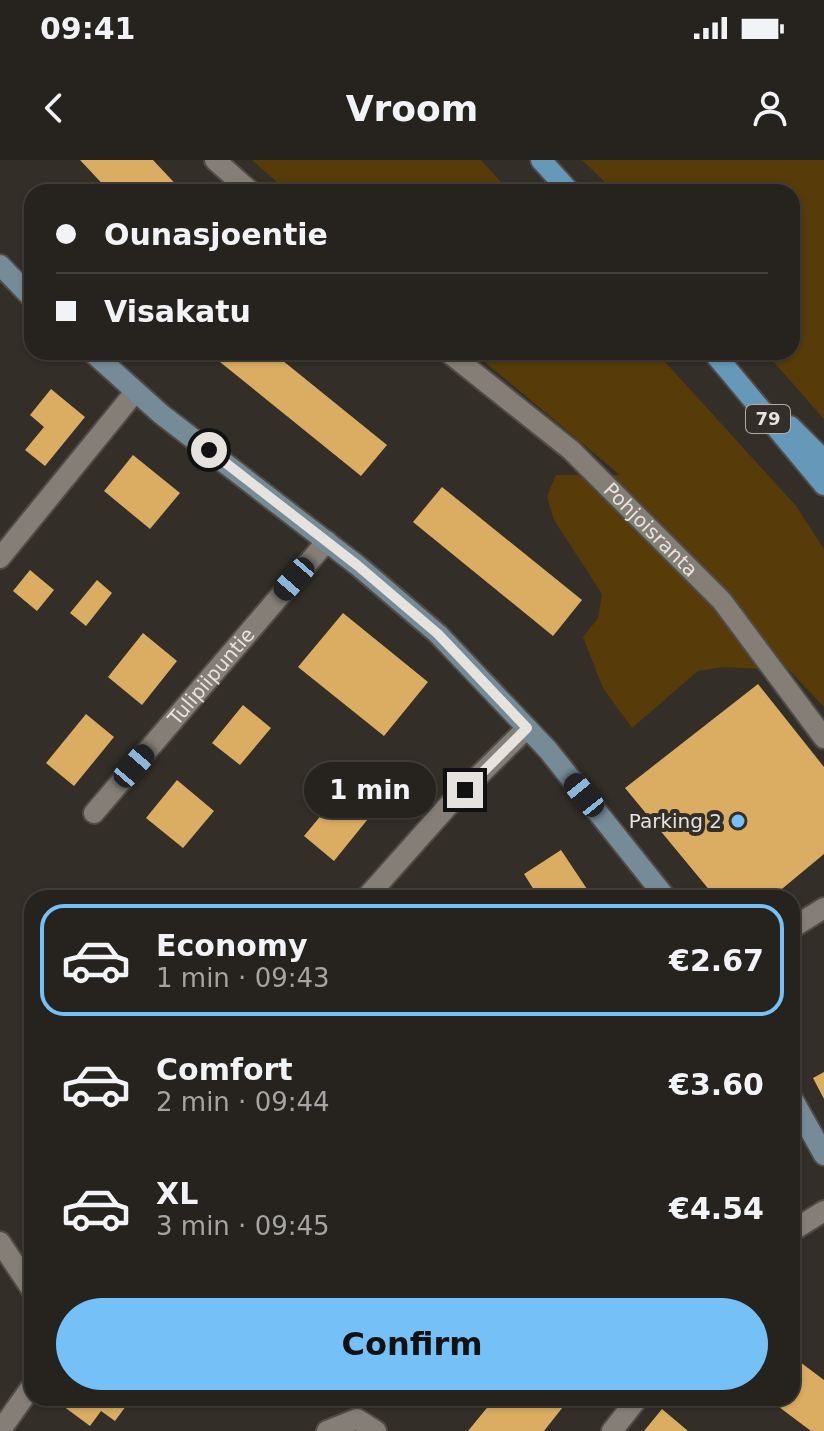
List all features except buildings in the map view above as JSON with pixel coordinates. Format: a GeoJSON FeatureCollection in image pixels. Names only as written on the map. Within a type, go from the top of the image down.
{"type":"FeatureCollection","features":[{"type":"Feature","properties":{"kind":"main road"},"geometry":{"type":"LineString","coordinates":[[541,160],[563,184]]}},
{"type":"Feature","properties":{"kind":"main road","name":"79"},"geometry":{"type":"LineString","coordinates":[[722,360],[824,485]]}},
{"type":"Feature","properties":{"kind":"main road","name":"79"},"geometry":{"type":"LineString","coordinates":[[723,360],[824,460]]}},
{"type":"Feature","properties":{"kind":"street"},"geometry":{"type":"LineString","coordinates":[[215,160],[242,184]]}},
{"type":"Feature","properties":{"kind":"street"},"geometry":{"type":"LineString","coordinates":[[0,265],[24,290]]}},
{"type":"Feature","properties":{"kind":"street"},"geometry":{"type":"LineString","coordinates":[[101,360],[135,392],[327,541],[438,634],[527,728],[659,890]]}},
{"type":"Feature","properties":{"kind":"street","name":"Pohjoisranta"},"geometry":{"type":"LineString","coordinates":[[458,360],[571,450],[722,601],[824,738]]}},
{"type":"Feature","properties":{"kind":"street"},"geometry":{"type":"LineString","coordinates":[[0,558],[135,392]]}},
{"type":"Feature","properties":{"kind":"street","name":"Tulipiipuntie"},"geometry":{"type":"LineString","coordinates":[[94,813],[327,541]]}},
{"type":"Feature","properties":{"kind":"street"},"geometry":{"type":"LineString","coordinates":[[373,890],[447,807],[527,728]]}},
{"type":"Feature","properties":{"kind":"street"},"geometry":{"type":"LineString","coordinates":[[800,923],[824,908]]}},
{"type":"Feature","properties":{"kind":"street"},"geometry":{"type":"LineString","coordinates":[[800,1112],[824,1155]]}},
{"type":"Feature","properties":{"kind":"street"},"geometry":{"type":"LineString","coordinates":[[800,1226],[824,1211]]}},
{"type":"Feature","properties":{"kind":"street"},"geometry":{"type":"LineString","coordinates":[[0,1242],[24,1278]]}},
{"type":"Feature","properties":{"kind":"street"},"geometry":{"type":"LineString","coordinates":[[0,1431],[24,1397]]}},
{"type":"Feature","properties":{"kind":"street"},"geometry":{"type":"LineString","coordinates":[[612,1431],[632,1406]]}},
{"type":"Feature","properties":{"kind":"street"},"geometry":{"type":"LineString","coordinates":[[327,1431],[357,1419],[376,1431]]}},
{"type":"Feature","properties":{"kind":"shaded area"},"geometry":{"type":"Polygon","coordinates":[[[252,160],[481,160],[503,184],[279,184],[252,160]]]}},
{"type":"Feature","properties":{"kind":"shaded area"},"geometry":{"type":"Polygon","coordinates":[[[582,160],[824,160],[824,419],[772,360],[800,360],[800,184],[607,184],[582,160]]]}},
{"type":"Feature","properties":{"kind":"shaded area"},"geometry":{"type":"Polygon","coordinates":[[[483,360],[663,360],[796,506],[824,549],[824,707],[789,670],[722,667],[698,671],[632,728],[603,688],[583,637],[598,618],[602,594],[554,520],[547,496],[556,475],[620,475],[483,360]]]}},
{"type":"Feature","properties":{"kind":"place","name":"Parking 2"},"geometry":{"type":"Point","coordinates":[738,821]}},
{"type":"Feature","properties":{"kind":"route"},"geometry":{"type":"LineString","coordinates":[[209,450],[357,565],[438,634],[527,728],[465,790]]}}]}
